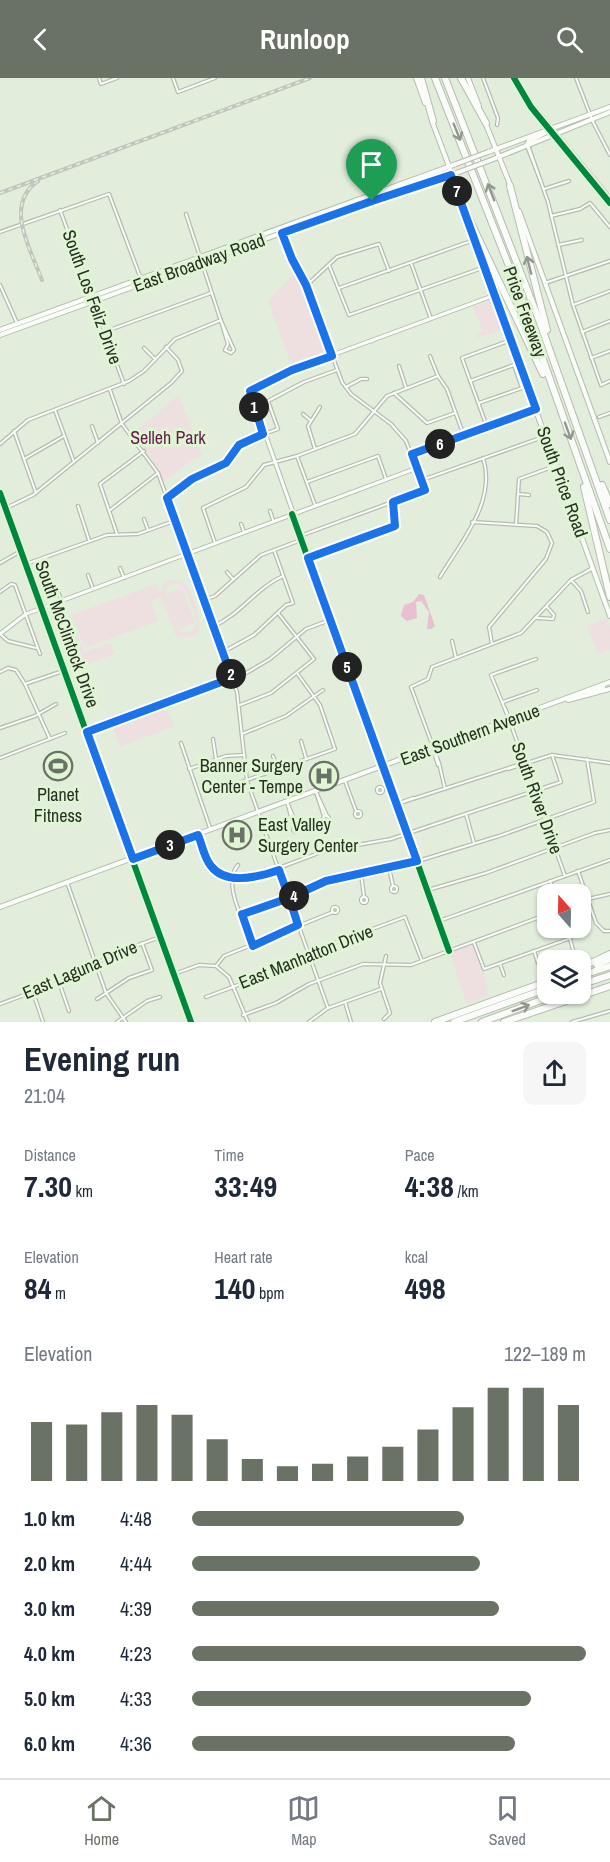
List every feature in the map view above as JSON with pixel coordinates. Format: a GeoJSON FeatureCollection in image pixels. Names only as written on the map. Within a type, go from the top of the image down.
{"type":"FeatureCollection","features":[{"type":"Feature","properties":{"kind":"highway"},"geometry":{"type":"LineString","coordinates":[[422,78],[433,122]]}},
{"type":"Feature","properties":{"kind":"highway","name":"Price Freeway"},"geometry":{"type":"LineString","coordinates":[[435,78],[518,289],[610,549]]}},
{"type":"Feature","properties":{"kind":"highway","name":"Price Freeway"},"geometry":{"type":"LineString","coordinates":[[445,78],[539,320],[610,520]]}},
{"type":"Feature","properties":{"kind":"highway"},"geometry":{"type":"LineString","coordinates":[[461,78],[486,123]]}},
{"type":"Feature","properties":{"kind":"highway"},"geometry":{"type":"LineString","coordinates":[[510,186],[540,306],[568,402]]}},
{"type":"Feature","properties":{"kind":"highway"},"geometry":{"type":"LineString","coordinates":[[462,204],[558,405]]}},
{"type":"Feature","properties":{"kind":"highway"},"geometry":{"type":"LineString","coordinates":[[586,450],[610,504]]}},
{"type":"Feature","properties":{"kind":"highway"},"geometry":{"type":"LineString","coordinates":[[577,458],[610,597]]}},
{"type":"Feature","properties":{"kind":"highway"},"geometry":{"type":"LineString","coordinates":[[591,965],[610,954]]}},
{"type":"Feature","properties":{"kind":"highway"},"geometry":{"type":"LineString","coordinates":[[591,967],[610,959]]}},
{"type":"Feature","properties":{"kind":"highway"},"geometry":{"type":"LineString","coordinates":[[591,970],[610,966]]}},
{"type":"Feature","properties":{"kind":"highway"},"geometry":{"type":"LineString","coordinates":[[591,982],[610,976]]}},
{"type":"Feature","properties":{"kind":"highway"},"geometry":{"type":"LineString","coordinates":[[435,1022],[537,985]]}},
{"type":"Feature","properties":{"kind":"highway"},"geometry":{"type":"LineString","coordinates":[[504,1022],[610,986]]}},
{"type":"Feature","properties":{"kind":"highway"},"geometry":{"type":"LineString","coordinates":[[454,1022],[537,991]]}},
{"type":"Feature","properties":{"kind":"highway"},"geometry":{"type":"LineString","coordinates":[[482,1022],[537,1002]]}},
{"type":"Feature","properties":{"kind":"main road","name":"South Price Road"},"geometry":{"type":"LineString","coordinates":[[416,78],[610,616]]}},
{"type":"Feature","properties":{"kind":"main road"},"geometry":{"type":"LineString","coordinates":[[468,78],[500,157],[610,462]]}},
{"type":"Feature","properties":{"kind":"main road"},"geometry":{"type":"LineString","coordinates":[[527,145],[610,107]]}},
{"type":"Feature","properties":{"kind":"main road"},"geometry":{"type":"LineString","coordinates":[[527,145],[557,126],[610,112]]}},
{"type":"Feature","properties":{"kind":"main road","name":"East Broadway Road"},"geometry":{"type":"LineString","coordinates":[[1,332],[391,191],[550,129]]}},
{"type":"Feature","properties":{"kind":"main road","name":"East Broadway Road"},"geometry":{"type":"LineString","coordinates":[[391,191],[451,175],[527,145]]}},
{"type":"Feature","properties":{"kind":"main road","name":"East Broadway Road"},"geometry":{"type":"LineString","coordinates":[[1,332],[19,326]]}},
{"type":"Feature","properties":{"kind":"main road","name":"South McClintock Drive"},"geometry":{"type":"LineString","coordinates":[[0,493],[191,1022]]}},
{"type":"Feature","properties":{"kind":"main road","name":"East Southern Avenue"},"geometry":{"type":"LineString","coordinates":[[570,700],[610,682]]}},
{"type":"Feature","properties":{"kind":"main road","name":"East Southern Avenue"},"geometry":{"type":"LineString","coordinates":[[0,907],[509,721],[610,689]]}},
{"type":"Feature","properties":{"kind":"street"},"geometry":{"type":"LineString","coordinates":[[99,78],[101,84],[117,78]]}},
{"type":"Feature","properties":{"kind":"street"},"geometry":{"type":"LineString","coordinates":[[173,78],[178,92],[215,78]]}},
{"type":"Feature","properties":{"kind":"street"},"geometry":{"type":"LineString","coordinates":[[483,78],[498,118],[498,126]]}},
{"type":"Feature","properties":{"kind":"street"},"geometry":{"type":"LineString","coordinates":[[576,78],[591,117],[610,155]]}},
{"type":"Feature","properties":{"kind":"street"},"geometry":{"type":"LineString","coordinates":[[527,145],[544,189],[573,305],[600,385],[610,381]]}},
{"type":"Feature","properties":{"kind":"street"},"geometry":{"type":"LineString","coordinates":[[527,145],[541,182]]}},
{"type":"Feature","properties":{"kind":"street"},"geometry":{"type":"LineString","coordinates":[[532,162],[536,165]]}},
{"type":"Feature","properties":{"kind":"street"},"geometry":{"type":"LineString","coordinates":[[544,189],[569,181]]}},
{"type":"Feature","properties":{"kind":"street"},"geometry":{"type":"LineString","coordinates":[[0,232],[109,194],[142,281]]}},
{"type":"Feature","properties":{"kind":"street"},"geometry":{"type":"LineString","coordinates":[[551,216],[580,209],[590,202],[610,227]]}},
{"type":"Feature","properties":{"kind":"street","name":"South Los Feliz Drive"},"geometry":{"type":"LineString","coordinates":[[60,210],[124,384]]}},
{"type":"Feature","properties":{"kind":"street"},"geometry":{"type":"LineString","coordinates":[[186,214],[228,344],[225,350],[231,353],[233,349],[221,320]]}},
{"type":"Feature","properties":{"kind":"street"},"geometry":{"type":"LineString","coordinates":[[204,600],[215,596],[249,563],[274,550],[425,490],[412,454],[400,432],[359,402],[346,387],[337,370],[306,285],[281,231]]}},
{"type":"Feature","properties":{"kind":"street"},"geometry":{"type":"LineString","coordinates":[[339,288],[475,240]]}},
{"type":"Feature","properties":{"kind":"street"},"geometry":{"type":"LineString","coordinates":[[558,245],[582,240]]}},
{"type":"Feature","properties":{"kind":"street"},"geometry":{"type":"LineString","coordinates":[[306,285],[338,257],[379,244],[389,271]]}},
{"type":"Feature","properties":{"kind":"street"},"geometry":{"type":"LineString","coordinates":[[545,283],[610,261]]}},
{"type":"Feature","properties":{"kind":"street"},"geometry":{"type":"LineString","coordinates":[[411,263],[431,319]]}},
{"type":"Feature","properties":{"kind":"street"},"geometry":{"type":"LineString","coordinates":[[329,265],[349,315],[485,267]]}},
{"type":"Feature","properties":{"kind":"street"},"geometry":{"type":"LineString","coordinates":[[0,285],[19,326]]}},
{"type":"Feature","properties":{"kind":"street"},"geometry":{"type":"LineString","coordinates":[[573,305],[610,291]]}},
{"type":"Feature","properties":{"kind":"street"},"geometry":{"type":"LineString","coordinates":[[104,332],[212,293]]}},
{"type":"Feature","properties":{"kind":"street"},"geometry":{"type":"LineString","coordinates":[[449,951],[263,434],[250,391],[292,370],[495,296]]}},
{"type":"Feature","properties":{"kind":"street"},"geometry":{"type":"LineString","coordinates":[[0,444],[14,429],[28,420],[124,384],[183,334],[221,320]]}},
{"type":"Feature","properties":{"kind":"street"},"geometry":{"type":"LineString","coordinates":[[582,332],[610,321]]}},
{"type":"Feature","properties":{"kind":"street"},"geometry":{"type":"LineString","coordinates":[[487,427],[462,358],[511,340]]}},
{"type":"Feature","properties":{"kind":"street"},"geometry":{"type":"LineString","coordinates":[[6,508],[36,493],[164,390],[182,371],[178,360],[166,347]]}},
{"type":"Feature","properties":{"kind":"street"},"geometry":{"type":"LineString","coordinates":[[144,348],[155,359]]}},
{"type":"Feature","properties":{"kind":"street"},"geometry":{"type":"LineString","coordinates":[[591,358],[610,351]]}},
{"type":"Feature","properties":{"kind":"street"},"geometry":{"type":"LineString","coordinates":[[430,356],[438,376],[447,389],[464,436]]}},
{"type":"Feature","properties":{"kind":"street"},"geometry":{"type":"LineString","coordinates":[[470,381],[514,365],[522,388],[478,404]]}},
{"type":"Feature","properties":{"kind":"street"},"geometry":{"type":"LineString","coordinates":[[399,366],[406,388]]}},
{"type":"Feature","properties":{"kind":"street"},"geometry":{"type":"LineString","coordinates":[[167,498],[192,479],[226,463],[239,445],[278,429],[268,401],[304,382],[337,370]]}},
{"type":"Feature","properties":{"kind":"street"},"geometry":{"type":"LineString","coordinates":[[215,544],[202,508],[246,487],[261,467],[355,434],[374,411],[394,393],[438,376]]}},
{"type":"Feature","properties":{"kind":"street"},"geometry":{"type":"LineString","coordinates":[[346,387],[361,379],[367,380]]}},
{"type":"Feature","properties":{"kind":"street","name":"South Los Feliz Drive"},"geometry":{"type":"LineString","coordinates":[[110,390],[122,424],[144,450],[158,473],[214,626],[240,705],[247,781],[328,1008]]}},
{"type":"Feature","properties":{"kind":"street"},"geometry":{"type":"LineString","coordinates":[[394,393],[427,423],[455,413]]}},
{"type":"Feature","properties":{"kind":"street"},"geometry":{"type":"LineString","coordinates":[[315,449],[309,433],[310,420],[320,407]]}},
{"type":"Feature","properties":{"kind":"street"},"geometry":{"type":"LineString","coordinates":[[412,454],[536,409]]}},
{"type":"Feature","properties":{"kind":"street"},"geometry":{"type":"LineString","coordinates":[[55,410],[74,462]]}},
{"type":"Feature","properties":{"kind":"street"},"geometry":{"type":"LineString","coordinates":[[599,417],[610,413]]}},
{"type":"Feature","properties":{"kind":"street"},"geometry":{"type":"LineString","coordinates":[[303,414],[310,420]]}},
{"type":"Feature","properties":{"kind":"street"},"geometry":{"type":"LineString","coordinates":[[92,426],[98,443]]}},
{"type":"Feature","properties":{"kind":"street"},"geometry":{"type":"LineString","coordinates":[[14,429],[36,493]]}},
{"type":"Feature","properties":{"kind":"street"},"geometry":{"type":"LineString","coordinates":[[422,480],[546,435]]}},
{"type":"Feature","properties":{"kind":"street"},"geometry":{"type":"LineString","coordinates":[[24,459],[64,436]]}},
{"type":"Feature","properties":{"kind":"street"},"geometry":{"type":"LineString","coordinates":[[117,534],[100,484],[144,450]]}},
{"type":"Feature","properties":{"kind":"street"},"geometry":{"type":"LineString","coordinates":[[297,456],[315,505]]}},
{"type":"Feature","properties":{"kind":"street"},"geometry":{"type":"LineString","coordinates":[[307,482],[378,456],[386,479]]}},
{"type":"Feature","properties":{"kind":"street"},"geometry":{"type":"LineString","coordinates":[[440,578],[483,503],[488,485],[483,458]]}},
{"type":"Feature","properties":{"kind":"street"},"geometry":{"type":"LineString","coordinates":[[516,525],[519,479],[556,465]]}},
{"type":"Feature","properties":{"kind":"street"},"geometry":{"type":"LineString","coordinates":[[36,648],[7,640],[0,633],[26,614],[417,468]]}},
{"type":"Feature","properties":{"kind":"street"},"geometry":{"type":"LineString","coordinates":[[109,511],[158,473]]}},
{"type":"Feature","properties":{"kind":"street"},"geometry":{"type":"LineString","coordinates":[[518,494],[529,495]]}},
{"type":"Feature","properties":{"kind":"street"},"geometry":{"type":"LineString","coordinates":[[308,558],[395,526],[393,502]]}},
{"type":"Feature","properties":{"kind":"street"},"geometry":{"type":"LineString","coordinates":[[78,506],[89,541]]}},
{"type":"Feature","properties":{"kind":"street"},"geometry":{"type":"LineString","coordinates":[[270,510],[273,520]]}},
{"type":"Feature","properties":{"kind":"street"},"geometry":{"type":"LineString","coordinates":[[144,519],[148,530]]}},
{"type":"Feature","properties":{"kind":"street"},"geometry":{"type":"LineString","coordinates":[[26,564],[89,541],[117,534],[130,536],[176,520]]}},
{"type":"Feature","properties":{"kind":"street"},"geometry":{"type":"LineString","coordinates":[[472,522],[542,528],[550,537],[551,551],[489,627],[492,645]]}},
{"type":"Feature","properties":{"kind":"street"},"geometry":{"type":"LineString","coordinates":[[241,524],[244,531]]}},
{"type":"Feature","properties":{"kind":"street"},"geometry":{"type":"LineString","coordinates":[[223,652],[244,643],[293,603],[274,550]]}},
{"type":"Feature","properties":{"kind":"street"},"geometry":{"type":"LineString","coordinates":[[0,563],[21,551]]}},
{"type":"Feature","properties":{"kind":"street"},"geometry":{"type":"LineString","coordinates":[[120,568],[124,578]]}},
{"type":"Feature","properties":{"kind":"street"},"geometry":{"type":"LineString","coordinates":[[445,789],[411,687],[428,679],[432,667],[521,633],[571,580],[593,568]]}},
{"type":"Feature","properties":{"kind":"street"},"geometry":{"type":"LineString","coordinates":[[227,572],[233,579]]}},
{"type":"Feature","properties":{"kind":"street"},"geometry":{"type":"LineString","coordinates":[[88,575],[93,589]]}},
{"type":"Feature","properties":{"kind":"street"},"geometry":{"type":"LineString","coordinates":[[214,626],[229,619],[263,588],[283,576]]}},
{"type":"Feature","properties":{"kind":"street"},"geometry":{"type":"LineString","coordinates":[[571,580],[581,591],[588,612]]}},
{"type":"Feature","properties":{"kind":"street"},"geometry":{"type":"LineString","coordinates":[[0,592],[13,584],[40,654]]}},
{"type":"Feature","properties":{"kind":"street"},"geometry":{"type":"LineString","coordinates":[[57,586],[61,601]]}},
{"type":"Feature","properties":{"kind":"street"},"geometry":{"type":"LineString","coordinates":[[537,618],[553,619],[554,615],[547,607]]}},
{"type":"Feature","properties":{"kind":"street"},"geometry":{"type":"LineString","coordinates":[[240,705],[271,693],[314,659],[278,613]]}},
{"type":"Feature","properties":{"kind":"street"},"geometry":{"type":"LineString","coordinates":[[87,732],[232,678],[263,664],[296,636],[330,620]]}},
{"type":"Feature","properties":{"kind":"street"},"geometry":{"type":"LineString","coordinates":[[24,644],[30,641],[33,634]]}},
{"type":"Feature","properties":{"kind":"street"},"geometry":{"type":"LineString","coordinates":[[452,641],[456,658]]}},
{"type":"Feature","properties":{"kind":"street","name":"South River Drive"},"geometry":{"type":"LineString","coordinates":[[536,659],[491,675],[503,702],[565,876]]}},
{"type":"Feature","properties":{"kind":"street"},"geometry":{"type":"LineString","coordinates":[[0,672],[8,668],[16,670],[25,684],[50,740]]}},
{"type":"Feature","properties":{"kind":"street"},"geometry":{"type":"LineString","coordinates":[[25,684],[64,670]]}},
{"type":"Feature","properties":{"kind":"street"},"geometry":{"type":"LineString","coordinates":[[227,786],[335,749],[314,695],[297,673]]}},
{"type":"Feature","properties":{"kind":"street"},"geometry":{"type":"LineString","coordinates":[[243,734],[286,716],[322,690]]}},
{"type":"Feature","properties":{"kind":"street"},"geometry":{"type":"LineString","coordinates":[[503,702],[537,690]]}},
{"type":"Feature","properties":{"kind":"street"},"geometry":{"type":"LineString","coordinates":[[0,729],[37,715],[56,704]]}},
{"type":"Feature","properties":{"kind":"street"},"geometry":{"type":"LineString","coordinates":[[0,758],[65,733]]}},
{"type":"Feature","properties":{"kind":"street"},"geometry":{"type":"LineString","coordinates":[[213,739],[216,759]]}},
{"type":"Feature","properties":{"kind":"street"},"geometry":{"type":"LineString","coordinates":[[301,741],[306,759]]}},
{"type":"Feature","properties":{"kind":"street"},"geometry":{"type":"LineString","coordinates":[[181,743],[211,830]]}},
{"type":"Feature","properties":{"kind":"street"},"geometry":{"type":"LineString","coordinates":[[189,769],[216,759],[243,754]]}},
{"type":"Feature","properties":{"kind":"street"},"geometry":{"type":"LineString","coordinates":[[198,835],[212,867],[232,877],[252,878],[279,870],[324,851],[391,838],[561,782],[552,755]]}},
{"type":"Feature","properties":{"kind":"street"},"geometry":{"type":"LineString","coordinates":[[396,804],[552,755],[610,763]]}},
{"type":"Feature","properties":{"kind":"street"},"geometry":{"type":"LineString","coordinates":[[273,756],[278,770]]}},
{"type":"Feature","properties":{"kind":"street"},"geometry":{"type":"LineString","coordinates":[[242,914],[289,898],[326,881],[417,861],[474,844],[594,802],[587,759]]}},
{"type":"Feature","properties":{"kind":"street"},"geometry":{"type":"LineString","coordinates":[[345,781],[356,811]]}},
{"type":"Feature","properties":{"kind":"street"},"geometry":{"type":"LineString","coordinates":[[382,789],[390,786]]}},
{"type":"Feature","properties":{"kind":"street"},"geometry":{"type":"LineString","coordinates":[[316,792],[325,816]]}},
{"type":"Feature","properties":{"kind":"street"},"geometry":{"type":"LineString","coordinates":[[287,802],[295,827]]}},
{"type":"Feature","properties":{"kind":"street"},"geometry":{"type":"LineString","coordinates":[[466,814],[474,844]]}},
{"type":"Feature","properties":{"kind":"street"},"geometry":{"type":"LineString","coordinates":[[428,890],[486,873],[554,847],[610,830]]}},
{"type":"Feature","properties":{"kind":"street"},"geometry":{"type":"LineString","coordinates":[[439,921],[610,860]]}},
{"type":"Feature","properties":{"kind":"street"},"geometry":{"type":"LineString","coordinates":[[238,865],[232,877],[232,887],[253,946]]}},
{"type":"Feature","properties":{"kind":"street"},"geometry":{"type":"LineString","coordinates":[[389,868],[393,886]]}},
{"type":"Feature","properties":{"kind":"street"},"geometry":{"type":"LineString","coordinates":[[578,871],[583,884]]}},
{"type":"Feature","properties":{"kind":"street"},"geometry":{"type":"LineString","coordinates":[[361,873],[364,897]]}},
{"type":"Feature","properties":{"kind":"street"},"geometry":{"type":"LineString","coordinates":[[67,882],[106,993],[126,1022]]}},
{"type":"Feature","properties":{"kind":"street"},"geometry":{"type":"LineString","coordinates":[[591,898],[610,894]]}},
{"type":"Feature","properties":{"kind":"street"},"geometry":{"type":"LineString","coordinates":[[591,908],[596,923],[604,931],[610,931]]}},
{"type":"Feature","properties":{"kind":"street"},"geometry":{"type":"LineString","coordinates":[[216,966],[224,956],[333,912]]}},
{"type":"Feature","properties":{"kind":"street","name":"East Manhatton Drive"},"geometry":{"type":"LineString","coordinates":[[206,997],[265,975],[308,952],[405,917],[422,961]]}},
{"type":"Feature","properties":{"kind":"street"},"geometry":{"type":"LineString","coordinates":[[243,1015],[276,1003],[318,981],[363,964],[384,963],[402,967],[537,918]]}},
{"type":"Feature","properties":{"kind":"street"},"geometry":{"type":"LineString","coordinates":[[602,937],[604,931]]}},
{"type":"Feature","properties":{"kind":"street","name":"East Laguna Drive"},"geometry":{"type":"LineString","coordinates":[[0,1004],[59,982],[111,955],[161,936]]}},
{"type":"Feature","properties":{"kind":"street"},"geometry":{"type":"LineString","coordinates":[[474,942],[484,969],[571,938],[573,950]]}},
{"type":"Feature","properties":{"kind":"street"},"geometry":{"type":"LineString","coordinates":[[97,999],[129,978],[152,970],[142,943]]}},
{"type":"Feature","properties":{"kind":"street"},"geometry":{"type":"LineString","coordinates":[[534,951],[537,960]]}},
{"type":"Feature","properties":{"kind":"street"},"geometry":{"type":"LineString","coordinates":[[384,1019],[390,1012],[381,989],[386,956]]}},
{"type":"Feature","properties":{"kind":"street"},"geometry":{"type":"LineString","coordinates":[[500,964],[504,975]]}},
{"type":"Feature","properties":{"kind":"street"},"geometry":{"type":"LineString","coordinates":[[174,974],[199,965],[216,966],[227,974],[248,1022]]}},
{"type":"Feature","properties":{"kind":"street"},"geometry":{"type":"LineString","coordinates":[[59,982],[69,1011]]}},
{"type":"Feature","properties":{"kind":"street"},"geometry":{"type":"LineString","coordinates":[[310,1022],[328,1008],[381,989]]}},
{"type":"Feature","properties":{"kind":"street"},"geometry":{"type":"LineString","coordinates":[[33,992],[43,1022]]}},
{"type":"Feature","properties":{"kind":"street"},"geometry":{"type":"LineString","coordinates":[[117,1022],[147,1001],[160,997]]}},
{"type":"Feature","properties":{"kind":"street"},"geometry":{"type":"LineString","coordinates":[[345,1002],[351,1022]]}},
{"type":"Feature","properties":{"kind":"street"},"geometry":{"type":"LineString","coordinates":[[572,1022],[610,1011]]}},
{"type":"Feature","properties":{"kind":"green space"},"geometry":{"type":"Polygon","coordinates":[[[296,271],[328,352],[316,358],[310,356],[291,363],[268,301],[296,271]]]}},
{"type":"Feature","properties":{"kind":"green space"},"geometry":{"type":"Polygon","coordinates":[[[493,300],[504,329],[476,338],[475,334],[483,331],[473,307],[493,300]]]}},
{"type":"Feature","properties":{"kind":"green space","name":"Selleh Park"},"geometry":{"type":"Polygon","coordinates":[[[179,395],[202,456],[190,461],[163,482],[152,459],[132,434],[179,395]]]}},
{"type":"Feature","properties":{"kind":"green space"},"geometry":{"type":"Polygon","coordinates":[[[170,580],[177,580],[187,587],[198,615],[198,633],[189,638],[176,636],[161,597],[151,601],[158,621],[85,648],[72,615],[156,584],[160,594],[164,584],[170,580]],[[174,583],[168,586],[165,591],[180,631],[192,633],[197,623],[187,593],[179,584],[174,583]]]}},
{"type":"Feature","properties":{"kind":"green space"},"geometry":{"type":"Polygon","coordinates":[[[182,588],[195,623],[180,629],[167,594],[182,588]]]}},
{"type":"Feature","properties":{"kind":"green space"},"geometry":{"type":"Polygon","coordinates":[[[71,616],[84,651],[67,657],[54,622],[71,616]]]}},
{"type":"Feature","properties":{"kind":"green space"},"geometry":{"type":"Polygon","coordinates":[[[607,618],[610,627],[610,650],[598,654],[587,626],[607,618]]]}},
{"type":"Feature","properties":{"kind":"green space"},"geometry":{"type":"Polygon","coordinates":[[[110,643],[115,654],[77,668],[73,656],[110,643]]]}},
{"type":"Feature","properties":{"kind":"green space"},"geometry":{"type":"Polygon","coordinates":[[[158,708],[168,712],[174,726],[120,747],[112,726],[158,708]]]}},
{"type":"Feature","properties":{"kind":"green space"},"geometry":{"type":"Polygon","coordinates":[[[474,942],[483,969],[488,996],[467,1004],[449,951],[474,942]]]}},
{"type":"Feature","properties":{"kind":"shaded area"},"geometry":{"type":"Polygon","coordinates":[[[419,594],[424,595],[435,626],[431,629],[427,629],[429,612],[421,601],[416,602],[417,618],[407,621],[401,616],[404,605],[413,602],[419,594]]]}},
{"type":"Feature","properties":{"kind":"waterway"},"geometry":{"type":"LineString","coordinates":[[518,78],[533,104],[610,196]]}},
{"type":"Feature","properties":{"kind":"railway"},"geometry":{"type":"LineString","coordinates":[[0,193],[310,78]]}},
{"type":"Feature","properties":{"kind":"railway"},"geometry":{"type":"LineString","coordinates":[[38,181],[28,191],[22,202],[21,215],[27,242],[42,280]]}},
{"type":"Feature","properties":{"kind":"cycle path"},"geometry":{"type":"LineString","coordinates":[[514,78],[531,107],[610,203]]}},
{"type":"Feature","properties":{"kind":"cycle path"},"geometry":{"type":"LineString","coordinates":[[0,493],[191,1022]]}},
{"type":"Feature","properties":{"kind":"cycle path"},"geometry":{"type":"LineString","coordinates":[[292,514],[449,951]]}},
{"type":"Feature","properties":{"kind":"place","name":"Planet Fitness"},"geometry":{"type":"Point","coordinates":[58,766]}},
{"type":"Feature","properties":{"kind":"place","name":"Banner Surgery Center - Tempe"},"geometry":{"type":"Point","coordinates":[324,776]}},
{"type":"Feature","properties":{"kind":"place","name":"East Valley Surgery Center"},"geometry":{"type":"Point","coordinates":[237,835]}},
{"type":"Feature","properties":{"kind":"route"},"geometry":{"type":"LineString","coordinates":[[372,201],[282,233],[292,259],[306,285],[332,356],[292,370],[250,391],[249,395],[263,434],[244,441],[226,463],[198,475],[167,498],[232,678],[87,732],[133,859],[198,835],[208,863],[217,872],[232,877],[252,878],[279,870],[289,898],[290,900],[298,925],[253,946],[242,914],[289,898],[326,881],[417,861],[308,558],[395,526],[393,502],[425,490],[412,454],[536,409],[451,175],[372,201]]}}]}
